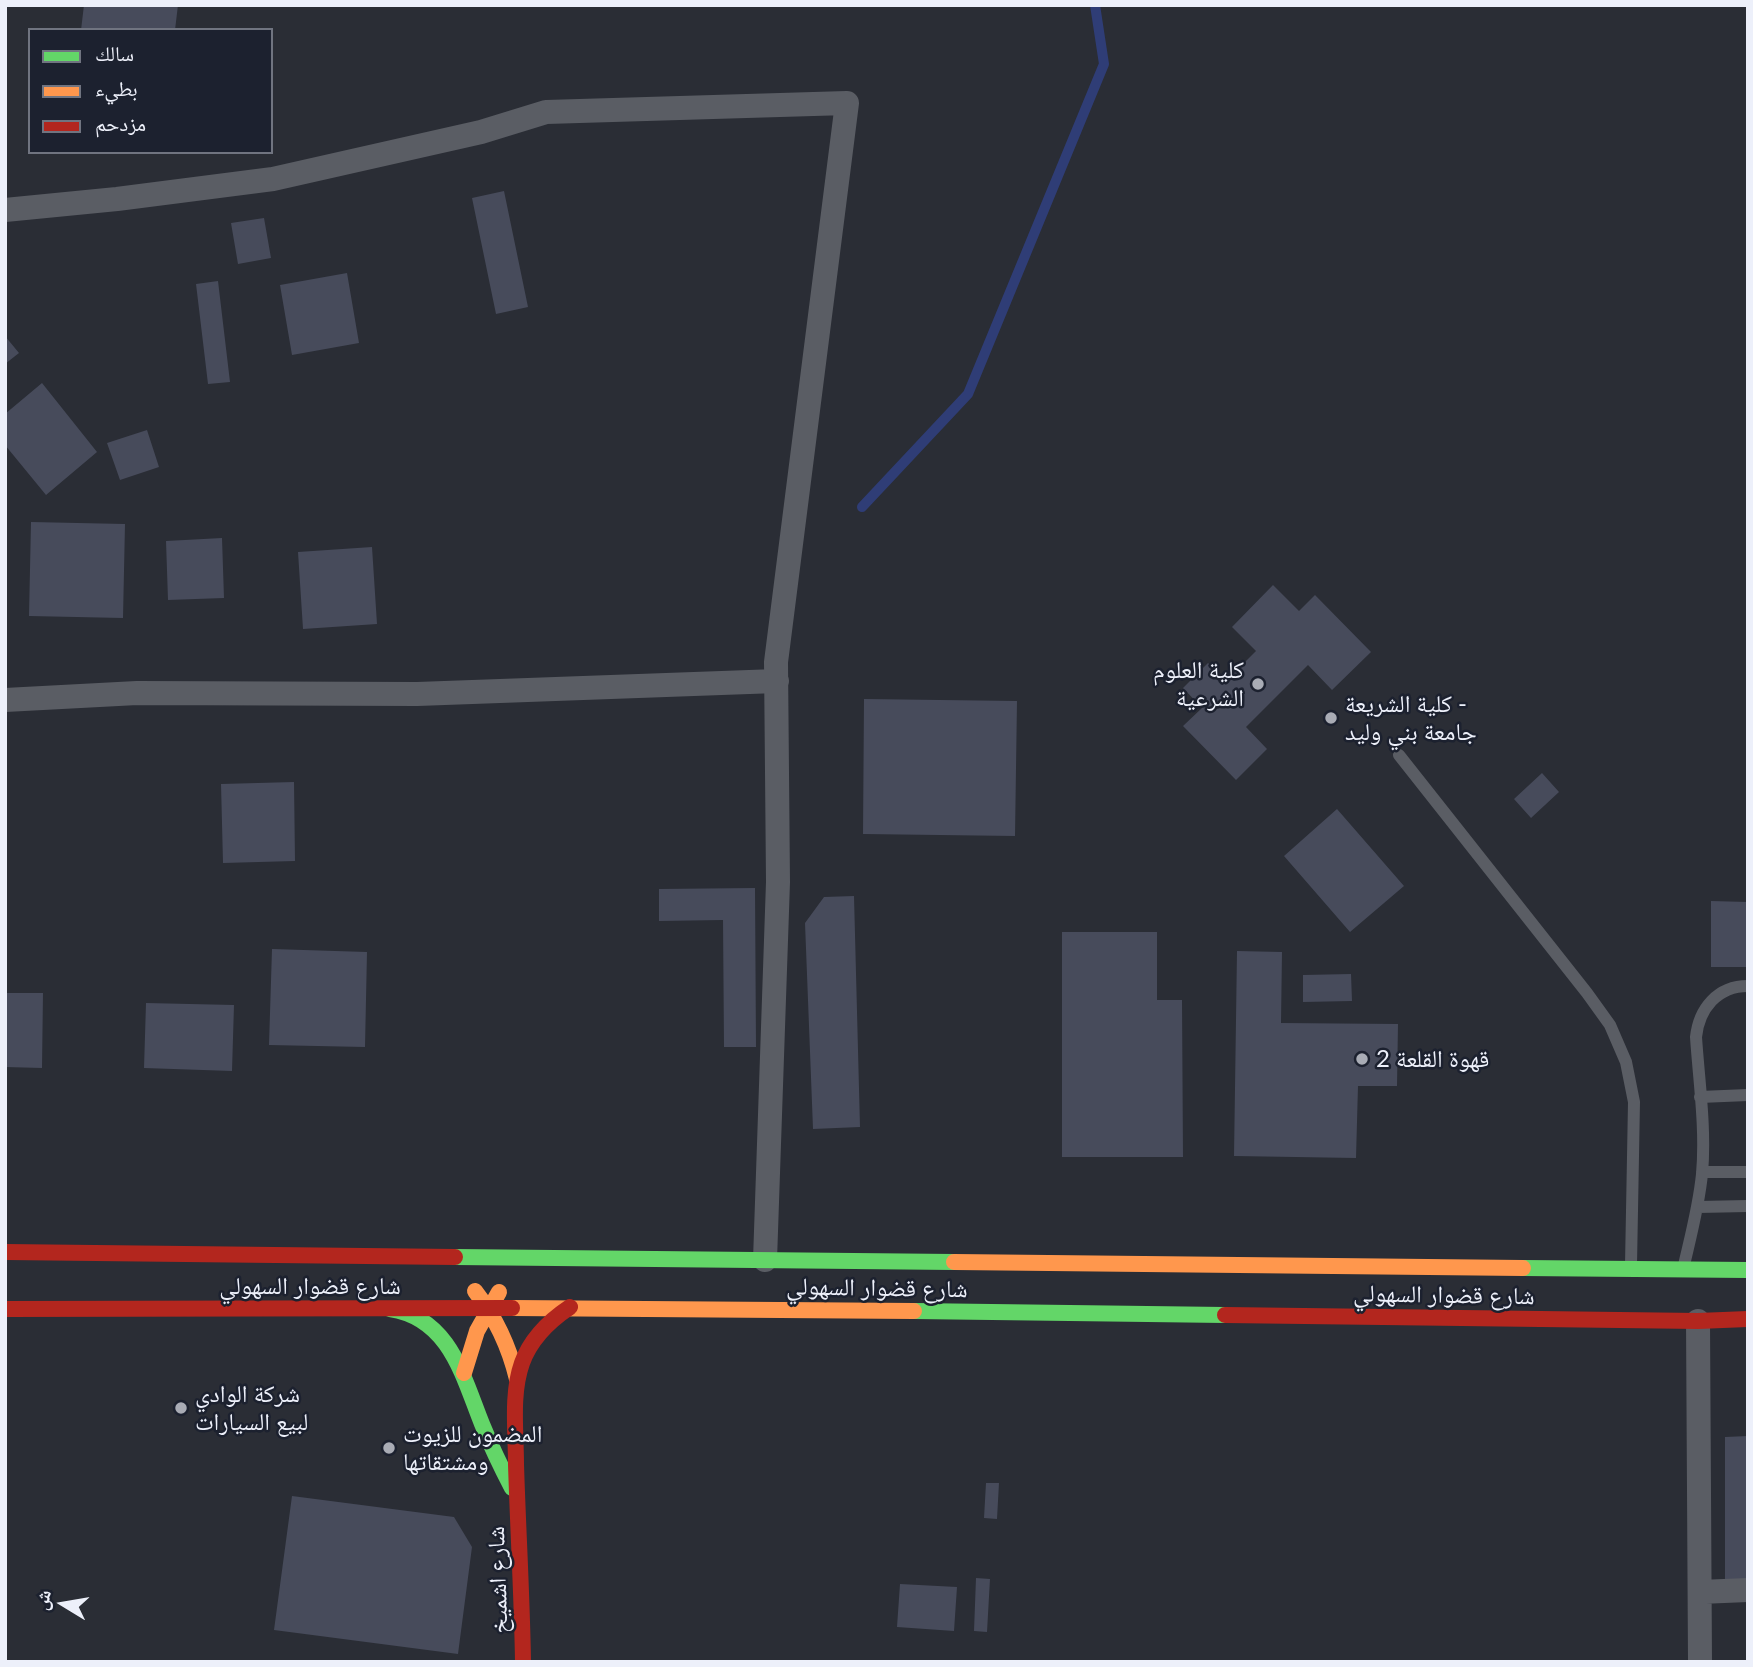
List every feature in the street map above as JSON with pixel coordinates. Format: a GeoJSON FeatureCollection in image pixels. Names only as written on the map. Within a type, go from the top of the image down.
{"type":"FeatureCollection","features":[{"type":"Feature","properties":{"kind":"main road","name":"شارع قضوار السهولي"},"geometry":{"type":"LineString","coordinates":[[5,1252],[1748,1270]]}},
{"type":"Feature","properties":{"kind":"main road"},"geometry":{"type":"LineString","coordinates":[[435,1257],[459,1276],[488,1307],[506,1342],[517,1379]]}},
{"type":"Feature","properties":{"kind":"main road"},"geometry":{"type":"LineString","coordinates":[[464,1373],[473,1339],[488,1307],[514,1276],[537,1258]]}},
{"type":"Feature","properties":{"kind":"main road","name":"شارع قضوار السهولي"},"geometry":{"type":"LineString","coordinates":[[5,1309],[569,1307],[1698,1321],[1748,1319]]}},
{"type":"Feature","properties":{"kind":"main road"},"geometry":{"type":"LineString","coordinates":[[517,1379],[530,1345],[554,1317],[569,1307]]}},
{"type":"Feature","properties":{"kind":"main road"},"geometry":{"type":"LineString","coordinates":[[388,1309],[404,1310],[423,1321],[439,1334],[453,1351],[492,1448],[517,1497]]}},
{"type":"Feature","properties":{"kind":"main road","name":"شارع اشميخ"},"geometry":{"type":"LineString","coordinates":[[517,1379],[517,1497],[523,1662]]}},
{"type":"Feature","properties":{"kind":"street"},"geometry":{"type":"LineString","coordinates":[[5,210],[273,179],[481,132],[546,113],[847,103],[776,662],[778,882],[765,1260]]}},
{"type":"Feature","properties":{"kind":"street"},"geometry":{"type":"LineString","coordinates":[[5,700],[137,693],[417,694],[777,681]]}},
{"type":"Feature","properties":{"kind":"street"},"geometry":{"type":"LineString","coordinates":[[1698,1321],[1700,1662]]}},
{"type":"Feature","properties":{"kind":"street"},"geometry":{"type":"LineString","coordinates":[[1700,1592],[1748,1590]]}},
{"type":"Feature","properties":{"kind":"lane"},"geometry":{"type":"LineString","coordinates":[[1399,755],[1587,993],[1610,1026],[1626,1062],[1634,1102],[1631,1269]]}},
{"type":"Feature","properties":{"kind":"lane"},"geometry":{"type":"LineString","coordinates":[[1683,1270],[1698,1207],[1702,1172],[1697,1024],[1702,1012],[1719,994],[1748,986]]}},
{"type":"Feature","properties":{"kind":"lane"},"geometry":{"type":"LineString","coordinates":[[1700,1097],[1748,1095]]}},
{"type":"Feature","properties":{"kind":"lane"},"geometry":{"type":"LineString","coordinates":[[1702,1172],[1748,1171]]}},
{"type":"Feature","properties":{"kind":"lane"},"geometry":{"type":"LineString","coordinates":[[1698,1207],[1748,1206]]}},
{"type":"Feature","properties":{"kind":"building"},"geometry":{"type":"Polygon","coordinates":[[[84,5],[178,5],[175,28],[81,28],[84,5]]]}},
{"type":"Feature","properties":{"kind":"building"},"geometry":{"type":"Polygon","coordinates":[[[504,191],[528,307],[496,314],[472,198],[504,191]]]}},
{"type":"Feature","properties":{"kind":"building"},"geometry":{"type":"Polygon","coordinates":[[[264,218],[271,258],[238,264],[231,223],[264,218]]]}},
{"type":"Feature","properties":{"kind":"building"},"geometry":{"type":"Polygon","coordinates":[[[347,273],[359,343],[292,355],[280,285],[347,273]]]}},
{"type":"Feature","properties":{"kind":"building"},"geometry":{"type":"Polygon","coordinates":[[[218,281],[230,382],[208,384],[196,284],[218,281]]]}},
{"type":"Feature","properties":{"kind":"building"},"geometry":{"type":"Polygon","coordinates":[[[5,336],[19,353],[5,364],[5,336]]]}},
{"type":"Feature","properties":{"kind":"building"},"geometry":{"type":"Polygon","coordinates":[[[42,383],[97,452],[46,495],[5,445],[5,414],[42,383]]]}},
{"type":"Feature","properties":{"kind":"building"},"geometry":{"type":"Polygon","coordinates":[[[147,430],[159,467],[120,480],[107,443],[147,430]]]}},
{"type":"Feature","properties":{"kind":"building"},"geometry":{"type":"Polygon","coordinates":[[[31,522],[125,524],[123,618],[29,616],[31,522]]]}},
{"type":"Feature","properties":{"kind":"building"},"geometry":{"type":"Polygon","coordinates":[[[222,538],[224,598],[168,600],[166,541],[222,538]]]}},
{"type":"Feature","properties":{"kind":"building"},"geometry":{"type":"Polygon","coordinates":[[[372,547],[377,624],[303,629],[298,552],[372,547]]]}},
{"type":"Feature","properties":{"kind":"building"},"geometry":{"type":"Polygon","coordinates":[[[1273,585],[1299,611],[1315,595],[1371,652],[1332,690],[1308,665],[1246,727],[1267,749],[1236,780],[1183,726],[1202,708],[1183,688],[1208,663],[1226,681],[1256,651],[1232,627],[1273,585]]]}},
{"type":"Feature","properties":{"kind":"building"},"geometry":{"type":"Polygon","coordinates":[[[864,699],[1017,701],[1015,836],[863,834],[864,699]]]}},
{"type":"Feature","properties":{"kind":"building"},"geometry":{"type":"Polygon","coordinates":[[[1542,773],[1559,792],[1531,818],[1514,799],[1542,773]]]}},
{"type":"Feature","properties":{"kind":"building"},"geometry":{"type":"Polygon","coordinates":[[[294,782],[295,861],[223,863],[221,784],[294,782]]]}},
{"type":"Feature","properties":{"kind":"building"},"geometry":{"type":"Polygon","coordinates":[[[1337,809],[1404,886],[1350,932],[1284,856],[1337,809]]]}},
{"type":"Feature","properties":{"kind":"building"},"geometry":{"type":"Polygon","coordinates":[[[755,888],[756,1047],[724,1047],[723,920],[659,921],[659,889],[755,888]]]}},
{"type":"Feature","properties":{"kind":"building"},"geometry":{"type":"Polygon","coordinates":[[[854,896],[860,1127],[813,1129],[805,923],[824,897],[854,896]]]}},
{"type":"Feature","properties":{"kind":"building"},"geometry":{"type":"Polygon","coordinates":[[[1711,901],[1748,902],[1748,967],[1711,967],[1711,901]]]}},
{"type":"Feature","properties":{"kind":"building"},"geometry":{"type":"Polygon","coordinates":[[[1062,932],[1157,932],[1157,1000],[1182,1000],[1183,1157],[1062,1157],[1062,932]]]}},
{"type":"Feature","properties":{"kind":"building"},"geometry":{"type":"Polygon","coordinates":[[[272,949],[367,952],[365,1047],[269,1045],[272,949]]]}},
{"type":"Feature","properties":{"kind":"building"},"geometry":{"type":"Polygon","coordinates":[[[1237,951],[1282,952],[1281,1023],[1398,1024],[1397,1086],[1358,1086],[1356,1158],[1234,1156],[1237,951]]]}},
{"type":"Feature","properties":{"kind":"building"},"geometry":{"type":"Polygon","coordinates":[[[1351,974],[1352,1001],[1303,1002],[1303,975],[1351,974]]]}},
{"type":"Feature","properties":{"kind":"building"},"geometry":{"type":"Polygon","coordinates":[[[5,993],[43,993],[42,1068],[5,1067],[5,993]]]}},
{"type":"Feature","properties":{"kind":"building"},"geometry":{"type":"Polygon","coordinates":[[[146,1003],[234,1005],[232,1071],[144,1068],[146,1003]]]}},
{"type":"Feature","properties":{"kind":"building"},"geometry":{"type":"Polygon","coordinates":[[[1748,1436],[1748,1579],[1725,1579],[1725,1437],[1748,1436]]]}},
{"type":"Feature","properties":{"kind":"building"},"geometry":{"type":"Polygon","coordinates":[[[986,1483],[999,1483],[997,1519],[984,1518],[986,1483]]]}},
{"type":"Feature","properties":{"kind":"building"},"geometry":{"type":"Polygon","coordinates":[[[292,1496],[454,1517],[472,1547],[458,1654],[274,1630],[292,1496]]]}},
{"type":"Feature","properties":{"kind":"building"},"geometry":{"type":"Polygon","coordinates":[[[976,1578],[990,1579],[987,1632],[974,1631],[976,1578]]]}},
{"type":"Feature","properties":{"kind":"building"},"geometry":{"type":"Polygon","coordinates":[[[900,1584],[957,1587],[954,1631],[897,1627],[900,1584]]]}},
{"type":"Feature","properties":{"kind":"waterway"},"geometry":{"type":"LineString","coordinates":[[862,507],[968,394],[1104,64],[1095,5]]}},
{"type":"Feature","properties":{"kind":"traffic: fast"},"geometry":{"type":"LineString","coordinates":[[455,1257],[954,1262]]}},
{"type":"Feature","properties":{"kind":"traffic: fast"},"geometry":{"type":"LineString","coordinates":[[1523,1268],[1748,1270]]}},
{"type":"Feature","properties":{"kind":"traffic: fast"},"geometry":{"type":"LineString","coordinates":[[390,1309],[427,1324],[451,1352],[512,1488]]}},
{"type":"Feature","properties":{"kind":"traffic: fast"},"geometry":{"type":"LineString","coordinates":[[914,1311],[1225,1315]]}},
{"type":"Feature","properties":{"kind":"traffic: slow"},"geometry":{"type":"LineString","coordinates":[[954,1262],[1523,1268]]}},
{"type":"Feature","properties":{"kind":"traffic: slow"},"geometry":{"type":"LineString","coordinates":[[475,1291],[501,1333],[517,1379]]}},
{"type":"Feature","properties":{"kind":"traffic: slow"},"geometry":{"type":"LineString","coordinates":[[464,1373],[477,1331],[499,1292]]}},
{"type":"Feature","properties":{"kind":"traffic: slow"},"geometry":{"type":"LineString","coordinates":[[512,1308],[914,1311]]}},
{"type":"Feature","properties":{"kind":"traffic: jam"},"geometry":{"type":"LineString","coordinates":[[5,1252],[455,1257]]}},
{"type":"Feature","properties":{"kind":"traffic: jam"},"geometry":{"type":"LineString","coordinates":[[523,1662],[516,1387],[530,1346],[548,1324],[570,1307]]}},
{"type":"Feature","properties":{"kind":"traffic: jam"},"geometry":{"type":"LineString","coordinates":[[5,1309],[512,1308]]}},
{"type":"Feature","properties":{"kind":"traffic: jam"},"geometry":{"type":"LineString","coordinates":[[1225,1315],[1698,1321],[1748,1319]]}},
{"type":"Feature","properties":{"kind":"place","name":"كلية العلوم الشرعية"},"geometry":{"type":"Point","coordinates":[1258,684]}},
{"type":"Feature","properties":{"kind":"place","name":"كلية الشريعة - جامعة بني وليد"},"geometry":{"type":"Point","coordinates":[1331,718]}},
{"type":"Feature","properties":{"kind":"place","name":"قهوة القلعة 2"},"geometry":{"type":"Point","coordinates":[1362,1059]}},
{"type":"Feature","properties":{"kind":"place","name":"شركة الوادي لبيع السيارات"},"geometry":{"type":"Point","coordinates":[181,1408]}},
{"type":"Feature","properties":{"kind":"place","name":"المضمون للزيوت ومشتقاتها"},"geometry":{"type":"Point","coordinates":[389,1448]}}]}
